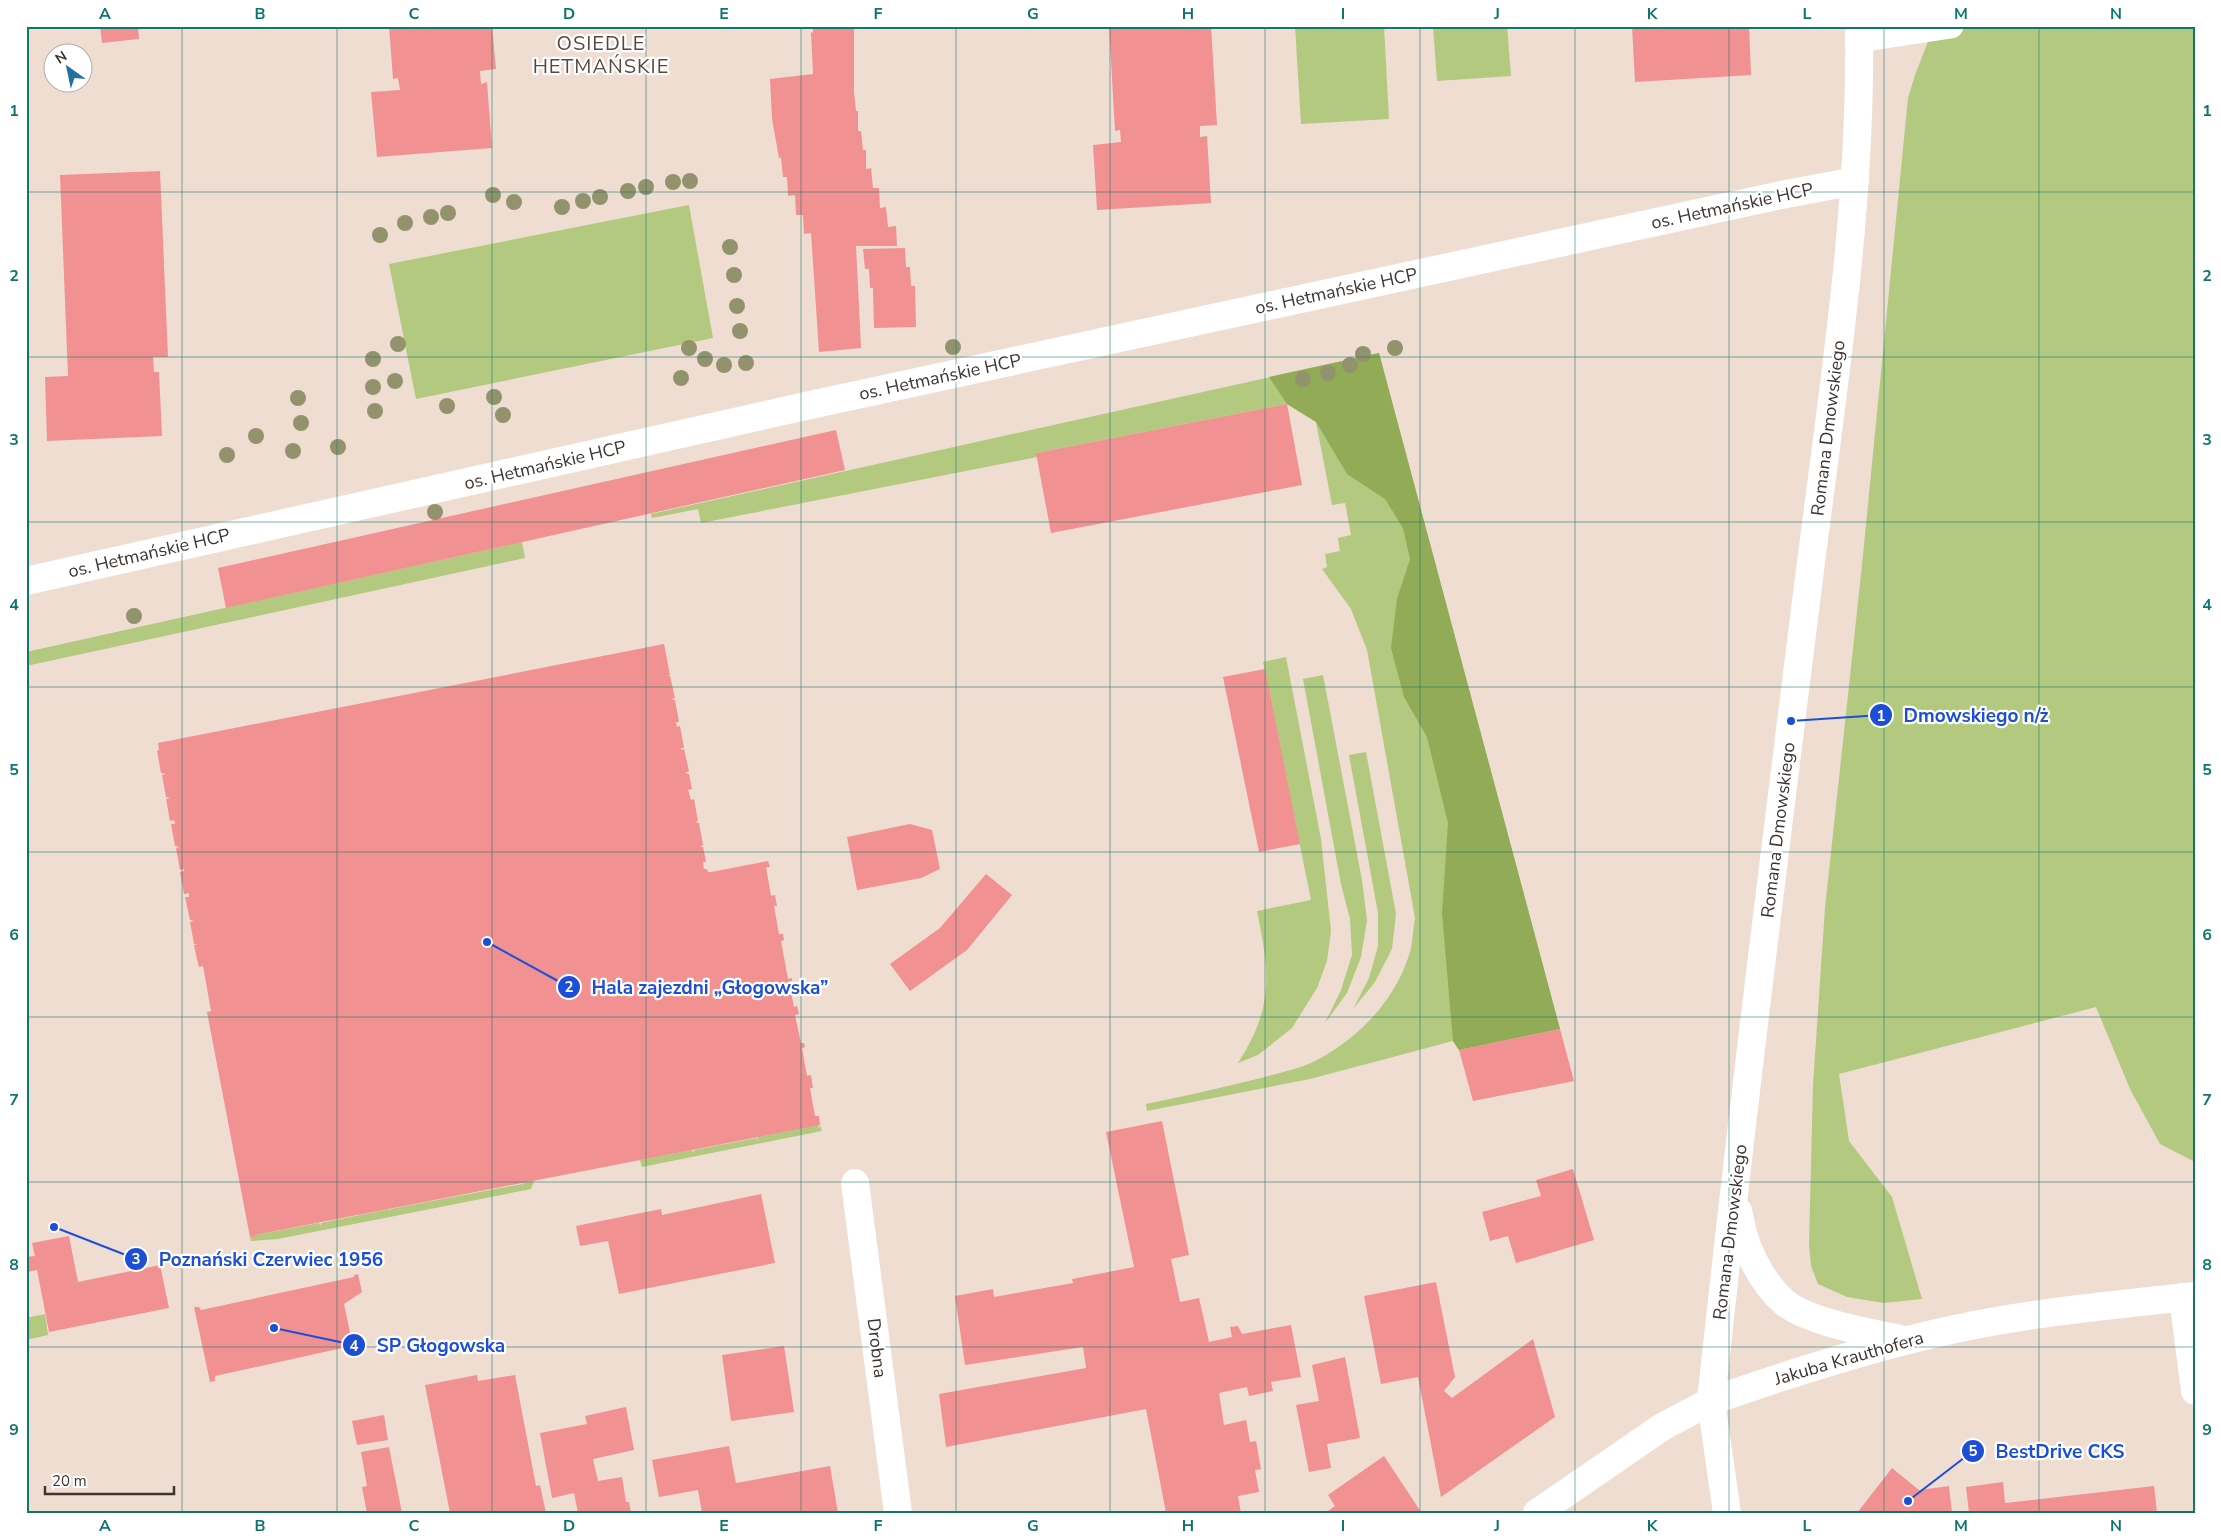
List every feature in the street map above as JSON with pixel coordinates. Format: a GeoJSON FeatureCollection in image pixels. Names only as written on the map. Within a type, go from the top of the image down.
{"type":"FeatureCollection","features":[{"type":"Feature","properties":{"kind":"street","name":"Romana Dmowskiego"},"geometry":{"type":"LineString","coordinates":[[1727,1513],[1711,1401],[1775,848],[1838,344],[1855,181],[1859,112],[1859,33]]}},
{"type":"Feature","properties":{"kind":"street","name":"os. Hetmańskie HCP"},"geometry":{"type":"LineString","coordinates":[[26,581],[810,405],[1786,194],[1855,181]]}},
{"type":"Feature","properties":{"kind":"street","name":"Drobna"},"geometry":{"type":"LineString","coordinates":[[855,1183],[898,1513]]}},
{"type":"Feature","properties":{"kind":"street"},"geometry":{"type":"LineString","coordinates":[[1734,1198],[1747,1247],[1762,1276],[1785,1302],[1800,1311],[1822,1319],[1906,1341]]}},
{"type":"Feature","properties":{"kind":"street"},"geometry":{"type":"LineString","coordinates":[[2189,1297],[2195,1391]]}},
{"type":"Feature","properties":{"kind":"street","name":"Jakuba Krauthofera"},"geometry":{"type":"LineString","coordinates":[[1537,1513],[1662,1427],[1711,1401],[1791,1373],[1906,1341],[1998,1321],[2096,1307],[2189,1297]]}},
{"type":"Feature","properties":{"kind":"lane"},"geometry":{"type":"LineString","coordinates":[[1859,33],[1951,26]]}},
{"type":"Feature","properties":{"kind":"green space"},"geometry":{"type":"Polygon","coordinates":[[[1295,26],[1384,26],[1389,119],[1301,124],[1295,26]]]}},
{"type":"Feature","properties":{"kind":"green space"},"geometry":{"type":"Polygon","coordinates":[[[1433,26],[1507,26],[1511,76],[1437,81],[1433,26]]]}},
{"type":"Feature","properties":{"kind":"green space"},"geometry":{"type":"Polygon","coordinates":[[[1934,26],[2195,26],[2195,1162],[2160,1144],[2130,1089],[2096,1007],[1839,1074],[1849,1141],[1892,1197],[1922,1299],[1884,1303],[1847,1297],[1818,1284],[1811,1266],[1809,1244],[1813,1085],[1825,908],[1862,565],[1908,98],[1934,26]]]}},
{"type":"Feature","properties":{"kind":"green space"},"geometry":{"type":"Polygon","coordinates":[[[689,205],[713,338],[416,399],[389,264],[689,205]]]}},
{"type":"Feature","properties":{"kind":"green space"},"geometry":{"type":"Polygon","coordinates":[[[1379,353],[1560,1029],[1459,1050],[1453,1041],[1310,1079],[1147,1111],[1146,1104],[1292,1070],[1313,1062],[1334,1050],[1363,1027],[1386,1000],[1404,969],[1412,944],[1415,918],[1367,650],[1351,609],[1322,569],[1327,567],[1325,554],[1340,551],[1338,538],[1351,535],[1345,503],[1332,505],[1316,422],[1287,404],[1036,453],[1037,457],[701,523],[698,509],[652,518],[651,514],[1379,353]]]}},
{"type":"Feature","properties":{"kind":"green space"},"geometry":{"type":"Polygon","coordinates":[[[1379,353],[1560,1029],[1459,1050],[1453,1041],[1442,913],[1448,823],[1427,737],[1404,697],[1391,648],[1397,599],[1410,559],[1403,528],[1385,499],[1347,474],[1316,422],[1287,404],[1269,377],[1379,353]]]}},
{"type":"Feature","properties":{"kind":"green space"},"geometry":{"type":"Polygon","coordinates":[[[522,542],[525,558],[26,666],[26,652],[522,542]]]}},
{"type":"Feature","properties":{"kind":"green space"},"geometry":{"type":"Polygon","coordinates":[[[1286,657],[1321,839],[1331,931],[1327,961],[1317,988],[1292,1028],[1258,1055],[1238,1063],[1250,1043],[1258,1024],[1266,990],[1265,953],[1257,911],[1311,900],[1263,662],[1286,657]]]}},
{"type":"Feature","properties":{"kind":"green space"},"geometry":{"type":"Polygon","coordinates":[[[1323,675],[1362,880],[1367,920],[1361,957],[1347,993],[1325,1023],[1341,990],[1352,955],[1350,919],[1341,884],[1303,679],[1323,675]]]}},
{"type":"Feature","properties":{"kind":"green space"},"geometry":{"type":"Polygon","coordinates":[[[1366,752],[1396,914],[1392,949],[1375,982],[1353,1009],[1369,978],[1378,946],[1378,913],[1349,755],[1366,752]]]}},
{"type":"Feature","properties":{"kind":"green space"},"geometry":{"type":"Polygon","coordinates":[[[818,1125],[819,1129],[820,1125],[822,1131],[642,1167],[640,1160],[692,1150],[694,1153],[694,1150],[757,1138],[758,1141],[758,1137],[818,1125]]]}},
{"type":"Feature","properties":{"kind":"green space"},"geometry":{"type":"Polygon","coordinates":[[[534,1181],[531,1189],[278,1239],[251,1241],[250,1237],[253,1236],[255,1239],[255,1235],[319,1223],[321,1226],[321,1223],[389,1209],[390,1212],[390,1209],[522,1184],[523,1186],[523,1183],[534,1181]]]}},
{"type":"Feature","properties":{"kind":"green space"},"geometry":{"type":"Polygon","coordinates":[[[45,1314],[48,1335],[26,1340],[26,1318],[45,1314]]]}},
{"type":"Feature","properties":{"kind":"building"},"geometry":{"type":"Polygon","coordinates":[[[100,26],[138,26],[139,39],[102,43],[100,26]]]}},
{"type":"Feature","properties":{"kind":"building"},"geometry":{"type":"Polygon","coordinates":[[[389,26],[492,26],[496,69],[480,71],[481,84],[487,82],[492,148],[377,157],[371,92],[400,90],[398,78],[393,79],[389,26]]]}},
{"type":"Feature","properties":{"kind":"building"},"geometry":{"type":"Polygon","coordinates":[[[813,26],[854,26],[854,92],[856,111],[858,111],[858,131],[861,131],[863,150],[866,150],[866,169],[871,168],[873,188],[879,188],[880,208],[886,207],[888,227],[896,226],[897,246],[856,246],[861,348],[819,352],[811,233],[804,234],[803,215],[796,215],[795,195],[788,196],[787,177],[783,177],[781,158],[779,158],[772,119],[770,79],[813,74],[811,32],[813,33],[813,26]]]}},
{"type":"Feature","properties":{"kind":"building"},"geometry":{"type":"Polygon","coordinates":[[[1109,26],[1211,26],[1217,125],[1200,126],[1200,137],[1207,136],[1211,203],[1097,210],[1093,145],[1121,142],[1120,130],[1115,131],[1109,26]]]}},
{"type":"Feature","properties":{"kind":"building"},"geometry":{"type":"Polygon","coordinates":[[[1632,26],[1749,26],[1751,75],[1635,82],[1632,26]]]}},
{"type":"Feature","properties":{"kind":"building"},"geometry":{"type":"Polygon","coordinates":[[[160,171],[168,357],[153,357],[154,372],[159,372],[162,436],[47,441],[45,377],[68,376],[60,175],[160,171]]]}},
{"type":"Feature","properties":{"kind":"building"},"geometry":{"type":"Polygon","coordinates":[[[905,248],[906,267],[910,267],[911,286],[915,286],[916,327],[874,328],[873,288],[870,288],[869,269],[865,269],[863,249],[905,248]]]}},
{"type":"Feature","properties":{"kind":"building"},"geometry":{"type":"Polygon","coordinates":[[[1287,404],[1302,485],[1051,533],[1036,453],[1287,404]]]}},
{"type":"Feature","properties":{"kind":"building"},"geometry":{"type":"Polygon","coordinates":[[[836,430],[845,470],[226,608],[218,568],[836,430]]]}},
{"type":"Feature","properties":{"kind":"building"},"geometry":{"type":"Polygon","coordinates":[[[664,644],[670,675],[667,675],[670,676],[675,698],[671,699],[675,700],[679,722],[676,722],[677,727],[680,726],[684,748],[681,748],[681,750],[684,749],[689,771],[685,773],[689,774],[692,789],[688,790],[691,800],[694,799],[698,821],[695,822],[699,823],[703,845],[700,847],[703,847],[705,856],[706,862],[703,862],[704,869],[711,872],[768,861],[770,867],[766,867],[771,896],[775,895],[777,906],[774,906],[779,934],[783,934],[784,940],[781,941],[788,979],[792,978],[792,981],[789,982],[794,1007],[797,1006],[799,1014],[795,1015],[801,1043],[804,1043],[805,1047],[802,1048],[807,1076],[811,1075],[813,1088],[810,1088],[815,1116],[819,1116],[820,1125],[255,1235],[254,1239],[253,1236],[250,1237],[207,1012],[211,1011],[203,966],[199,967],[196,955],[194,945],[198,944],[194,944],[190,922],[194,921],[190,920],[185,897],[189,897],[189,893],[184,894],[180,872],[184,871],[184,869],[180,870],[176,848],[180,847],[175,846],[171,824],[175,824],[174,820],[170,821],[166,799],[170,798],[166,797],[162,775],[166,774],[161,773],[157,751],[159,750],[158,743],[664,644]]]}},
{"type":"Feature","properties":{"kind":"building"},"geometry":{"type":"Polygon","coordinates":[[[1265,669],[1300,844],[1259,852],[1223,677],[1265,669]]]}},
{"type":"Feature","properties":{"kind":"building"},"geometry":{"type":"Polygon","coordinates":[[[910,824],[932,830],[940,869],[921,878],[857,890],[847,837],[910,824]]]}},
{"type":"Feature","properties":{"kind":"building"},"geometry":{"type":"Polygon","coordinates":[[[986,874],[1012,895],[967,950],[910,991],[890,964],[940,928],[986,874]]]}},
{"type":"Feature","properties":{"kind":"building"},"geometry":{"type":"Polygon","coordinates":[[[1560,1029],[1574,1081],[1473,1101],[1459,1050],[1560,1029]]]}},
{"type":"Feature","properties":{"kind":"building"},"geometry":{"type":"Polygon","coordinates":[[[1162,1121],[1189,1255],[1171,1259],[1180,1302],[1199,1298],[1209,1342],[1232,1337],[1230,1327],[1238,1326],[1242,1334],[1291,1325],[1301,1377],[1271,1382],[1273,1391],[1249,1396],[1247,1387],[1219,1393],[1224,1425],[1246,1420],[1250,1442],[1256,1441],[1261,1469],[1255,1470],[1259,1492],[1238,1496],[1241,1513],[1166,1513],[1146,1409],[946,1447],[939,1394],[1086,1368],[1083,1347],[965,1365],[955,1296],[993,1289],[994,1297],[1073,1283],[1072,1279],[1134,1267],[1106,1132],[1162,1121]]]}},
{"type":"Feature","properties":{"kind":"building"},"geometry":{"type":"Polygon","coordinates":[[[1573,1169],[1594,1240],[1516,1263],[1508,1236],[1490,1241],[1482,1212],[1541,1196],[1536,1180],[1573,1169]]]}},
{"type":"Feature","properties":{"kind":"building"},"geometry":{"type":"Polygon","coordinates":[[[761,1194],[775,1263],[619,1294],[608,1241],[580,1246],[576,1226],[661,1209],[662,1215],[761,1194]]]}},
{"type":"Feature","properties":{"kind":"building"},"geometry":{"type":"Polygon","coordinates":[[[69,1236],[78,1282],[160,1265],[169,1308],[49,1332],[37,1270],[27,1272],[26,1257],[35,1256],[32,1243],[69,1236]]]}},
{"type":"Feature","properties":{"kind":"building"},"geometry":{"type":"Polygon","coordinates":[[[358,1274],[362,1292],[344,1304],[354,1351],[348,1352],[347,1347],[215,1376],[215,1381],[210,1382],[194,1307],[199,1307],[201,1310],[354,1277],[354,1275],[358,1274]]]}},
{"type":"Feature","properties":{"kind":"building"},"geometry":{"type":"Polygon","coordinates":[[[1436,1282],[1455,1377],[1444,1391],[1452,1398],[1533,1339],[1555,1417],[1441,1497],[1418,1377],[1381,1384],[1364,1296],[1436,1282]]]}},
{"type":"Feature","properties":{"kind":"building"},"geometry":{"type":"Polygon","coordinates":[[[784,1346],[794,1412],[731,1421],[722,1355],[784,1346]]]}},
{"type":"Feature","properties":{"kind":"building"},"geometry":{"type":"Polygon","coordinates":[[[1345,1357],[1360,1438],[1327,1444],[1331,1468],[1309,1472],[1296,1405],[1319,1401],[1312,1365],[1345,1357]]]}},
{"type":"Feature","properties":{"kind":"building"},"geometry":{"type":"Polygon","coordinates":[[[477,1375],[478,1381],[515,1375],[536,1486],[540,1485],[546,1513],[450,1513],[425,1385],[477,1375]]]}},
{"type":"Feature","properties":{"kind":"building"},"geometry":{"type":"Polygon","coordinates":[[[626,1407],[634,1450],[593,1459],[598,1481],[622,1477],[626,1502],[629,1502],[631,1513],[578,1513],[574,1493],[552,1498],[540,1433],[587,1424],[585,1416],[626,1407]]]}},
{"type":"Feature","properties":{"kind":"building"},"geometry":{"type":"Polygon","coordinates":[[[384,1415],[388,1440],[357,1445],[352,1421],[384,1415]]]}},
{"type":"Feature","properties":{"kind":"building"},"geometry":{"type":"Polygon","coordinates":[[[729,1446],[736,1483],[830,1466],[838,1513],[702,1513],[698,1490],[659,1497],[652,1460],[729,1446]]]}},
{"type":"Feature","properties":{"kind":"building"},"geometry":{"type":"Polygon","coordinates":[[[389,1447],[402,1513],[367,1513],[362,1487],[367,1486],[361,1452],[389,1447]]]}},
{"type":"Feature","properties":{"kind":"building"},"geometry":{"type":"Polygon","coordinates":[[[1384,1456],[1421,1512],[1325,1513],[1335,1506],[1328,1495],[1384,1456]]]}},
{"type":"Feature","properties":{"kind":"building"},"geometry":{"type":"Polygon","coordinates":[[[1892,1468],[1919,1490],[1949,1486],[1952,1513],[1857,1513],[1892,1468]]]}},
{"type":"Feature","properties":{"kind":"building"},"geometry":{"type":"Polygon","coordinates":[[[2003,1482],[2005,1503],[2154,1486],[2157,1513],[1969,1513],[1966,1487],[2003,1482]]]}},
{"type":"Feature","properties":{"kind":"place","name":"Dmowskiego n/ż"},"geometry":{"type":"Point","coordinates":[1791,721]}},
{"type":"Feature","properties":{"kind":"place","name":"Hala zajezdni „Głogowska”"},"geometry":{"type":"Point","coordinates":[487,942]}},
{"type":"Feature","properties":{"kind":"place","name":"Poznański Czerwiec 1956"},"geometry":{"type":"Point","coordinates":[54,1227]}},
{"type":"Feature","properties":{"kind":"place","name":"SP Głogowska"},"geometry":{"type":"Point","coordinates":[274,1328]}},
{"type":"Feature","properties":{"kind":"place","name":"BestDrive CKS"},"geometry":{"type":"Point","coordinates":[1908,1501]}},
{"type":"Feature","properties":{"kind":"district","name":"OSIEDLE HETMAŃSKIE"},"geometry":{"type":"Point","coordinates":[601,54]}}]}
